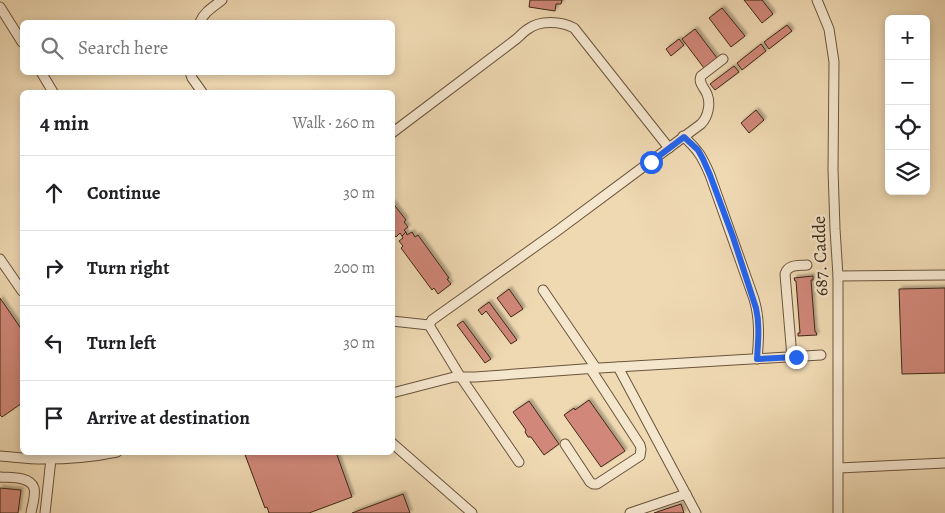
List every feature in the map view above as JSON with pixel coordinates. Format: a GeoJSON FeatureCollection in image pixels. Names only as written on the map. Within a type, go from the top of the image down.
{"type":"FeatureCollection","features":[{"type":"Feature","properties":{"kind":"street"},"geometry":{"type":"LineString","coordinates":[[201,20],[208,10],[222,0]]}},
{"type":"Feature","properties":{"kind":"street","name":"687. Cadde"},"geometry":{"type":"LineString","coordinates":[[817,0],[829,29],[834,62],[833,169],[838,276],[838,513]]}},
{"type":"Feature","properties":{"kind":"street"},"geometry":{"type":"LineString","coordinates":[[0,7],[20,39]]}},
{"type":"Feature","properties":{"kind":"street"},"geometry":{"type":"LineString","coordinates":[[395,131],[528,29],[541,24],[556,22],[574,28],[669,148]]}},
{"type":"Feature","properties":{"kind":"street"},"geometry":{"type":"LineString","coordinates":[[428,325],[432,320],[557,231],[700,124],[706,117],[708,109],[708,98],[700,82],[701,76],[723,58]]}},
{"type":"Feature","properties":{"kind":"street"},"geometry":{"type":"LineString","coordinates":[[43,75],[52,90]]}},
{"type":"Feature","properties":{"kind":"street"},"geometry":{"type":"LineString","coordinates":[[191,75],[201,90]]}},
{"type":"Feature","properties":{"kind":"street"},"geometry":{"type":"LineString","coordinates":[[684,136],[698,150],[710,175],[754,299],[758,316],[757,359]]}},
{"type":"Feature","properties":{"kind":"street"},"geometry":{"type":"LineString","coordinates":[[0,259],[20,288]]}},
{"type":"Feature","properties":{"kind":"street"},"geometry":{"type":"LineString","coordinates":[[792,357],[785,274],[789,268],[807,265]]}},
{"type":"Feature","properties":{"kind":"street"},"geometry":{"type":"LineString","coordinates":[[838,276],[945,275]]}},
{"type":"Feature","properties":{"kind":"street"},"geometry":{"type":"LineString","coordinates":[[543,290],[593,368],[641,449],[640,456],[597,484],[593,484],[565,444]]}},
{"type":"Feature","properties":{"kind":"street"},"geometry":{"type":"LineString","coordinates":[[395,321],[428,325]]}},
{"type":"Feature","properties":{"kind":"street"},"geometry":{"type":"LineString","coordinates":[[428,325],[460,376],[519,462]]}},
{"type":"Feature","properties":{"kind":"street"},"geometry":{"type":"LineString","coordinates":[[395,392],[460,376],[475,377],[821,355]]}},
{"type":"Feature","properties":{"kind":"street"},"geometry":{"type":"LineString","coordinates":[[618,367],[696,513]]}},
{"type":"Feature","properties":{"kind":"street"},"geometry":{"type":"LineString","coordinates":[[395,446],[472,513]]}},
{"type":"Feature","properties":{"kind":"street"},"geometry":{"type":"LineString","coordinates":[[0,456],[51,459],[98,455]]}},
{"type":"Feature","properties":{"kind":"street"},"geometry":{"type":"LineString","coordinates":[[45,513],[51,459]]}},
{"type":"Feature","properties":{"kind":"street"},"geometry":{"type":"LineString","coordinates":[[838,468],[945,463]]}},
{"type":"Feature","properties":{"kind":"street"},"geometry":{"type":"LineString","coordinates":[[0,477],[24,480],[30,483],[34,488],[31,513]]}},
{"type":"Feature","properties":{"kind":"street"},"geometry":{"type":"LineString","coordinates":[[630,513],[686,494]]}},
{"type":"Feature","properties":{"kind":"building"},"geometry":{"type":"Polygon","coordinates":[[[530,0],[562,0],[561,4],[556,4],[555,11],[529,7],[530,0]]]}},
{"type":"Feature","properties":{"kind":"building"},"geometry":{"type":"Polygon","coordinates":[[[744,0],[762,0],[773,14],[762,23],[744,0]]]}},
{"type":"Feature","properties":{"kind":"building"},"geometry":{"type":"Polygon","coordinates":[[[722,8],[745,36],[731,47],[709,18],[722,8]]]}},
{"type":"Feature","properties":{"kind":"building"},"geometry":{"type":"Polygon","coordinates":[[[787,25],[792,31],[769,49],[764,42],[787,25]]]}},
{"type":"Feature","properties":{"kind":"building"},"geometry":{"type":"Polygon","coordinates":[[[695,29],[717,58],[704,68],[682,39],[695,29]]]}},
{"type":"Feature","properties":{"kind":"building"},"geometry":{"type":"Polygon","coordinates":[[[679,39],[684,45],[671,56],[666,49],[679,39]]]}},
{"type":"Feature","properties":{"kind":"building"},"geometry":{"type":"Polygon","coordinates":[[[761,44],[766,51],[742,70],[737,63],[761,44]]]}},
{"type":"Feature","properties":{"kind":"building"},"geometry":{"type":"Polygon","coordinates":[[[734,66],[739,72],[715,90],[710,84],[734,66]]]}},
{"type":"Feature","properties":{"kind":"building"},"geometry":{"type":"Polygon","coordinates":[[[756,110],[764,120],[749,133],[741,123],[756,110]]]}},
{"type":"Feature","properties":{"kind":"building"},"geometry":{"type":"Polygon","coordinates":[[[395,206],[406,220],[404,222],[408,227],[404,230],[406,232],[402,236],[400,233],[396,237],[395,206]]]}},
{"type":"Feature","properties":{"kind":"building"},"geometry":{"type":"Polygon","coordinates":[[[406,232],[407,235],[412,232],[415,237],[418,235],[449,278],[447,279],[451,284],[438,294],[434,288],[432,290],[401,248],[403,246],[399,241],[406,232]]]}},
{"type":"Feature","properties":{"kind":"building"},"geometry":{"type":"Polygon","coordinates":[[[813,276],[813,280],[811,280],[815,332],[817,335],[798,336],[798,333],[800,333],[796,281],[794,278],[813,276]]]}},
{"type":"Feature","properties":{"kind":"building"},"geometry":{"type":"Polygon","coordinates":[[[945,288],[945,373],[902,374],[899,289],[945,288]]]}},
{"type":"Feature","properties":{"kind":"building"},"geometry":{"type":"Polygon","coordinates":[[[509,289],[523,309],[511,317],[497,298],[509,289]]]}},
{"type":"Feature","properties":{"kind":"building"},"geometry":{"type":"Polygon","coordinates":[[[0,298],[20,327],[20,404],[2,417],[0,415],[0,298]]]}},
{"type":"Feature","properties":{"kind":"building"},"geometry":{"type":"Polygon","coordinates":[[[489,302],[517,340],[511,344],[486,311],[482,315],[478,310],[489,302]]]}},
{"type":"Feature","properties":{"kind":"building"},"geometry":{"type":"Polygon","coordinates":[[[463,321],[491,359],[485,363],[457,325],[463,321]]]}},
{"type":"Feature","properties":{"kind":"building"},"geometry":{"type":"Polygon","coordinates":[[[589,400],[625,451],[601,467],[564,415],[589,400]]]}},
{"type":"Feature","properties":{"kind":"building"},"geometry":{"type":"Polygon","coordinates":[[[529,401],[559,444],[544,455],[531,437],[528,437],[525,432],[526,430],[513,412],[529,401]]]}},
{"type":"Feature","properties":{"kind":"building"},"geometry":{"type":"Polygon","coordinates":[[[245,455],[337,455],[352,497],[309,513],[269,513],[267,507],[265,508],[245,455]]]}},
{"type":"Feature","properties":{"kind":"building"},"geometry":{"type":"Polygon","coordinates":[[[0,488],[21,490],[18,513],[0,513],[0,488]]]}},
{"type":"Feature","properties":{"kind":"building"},"geometry":{"type":"Polygon","coordinates":[[[403,494],[410,513],[352,513],[403,494]]]}},
{"type":"Feature","properties":{"kind":"building"},"geometry":{"type":"Polygon","coordinates":[[[681,504],[684,513],[654,513],[681,504]]]}},
{"type":"Feature","properties":{"kind":"route"},"geometry":{"type":"LineString","coordinates":[[651,162],[684,137],[698,150],[710,175],[733,237],[756,308],[759,337],[757,359],[796,357]]}}]}
